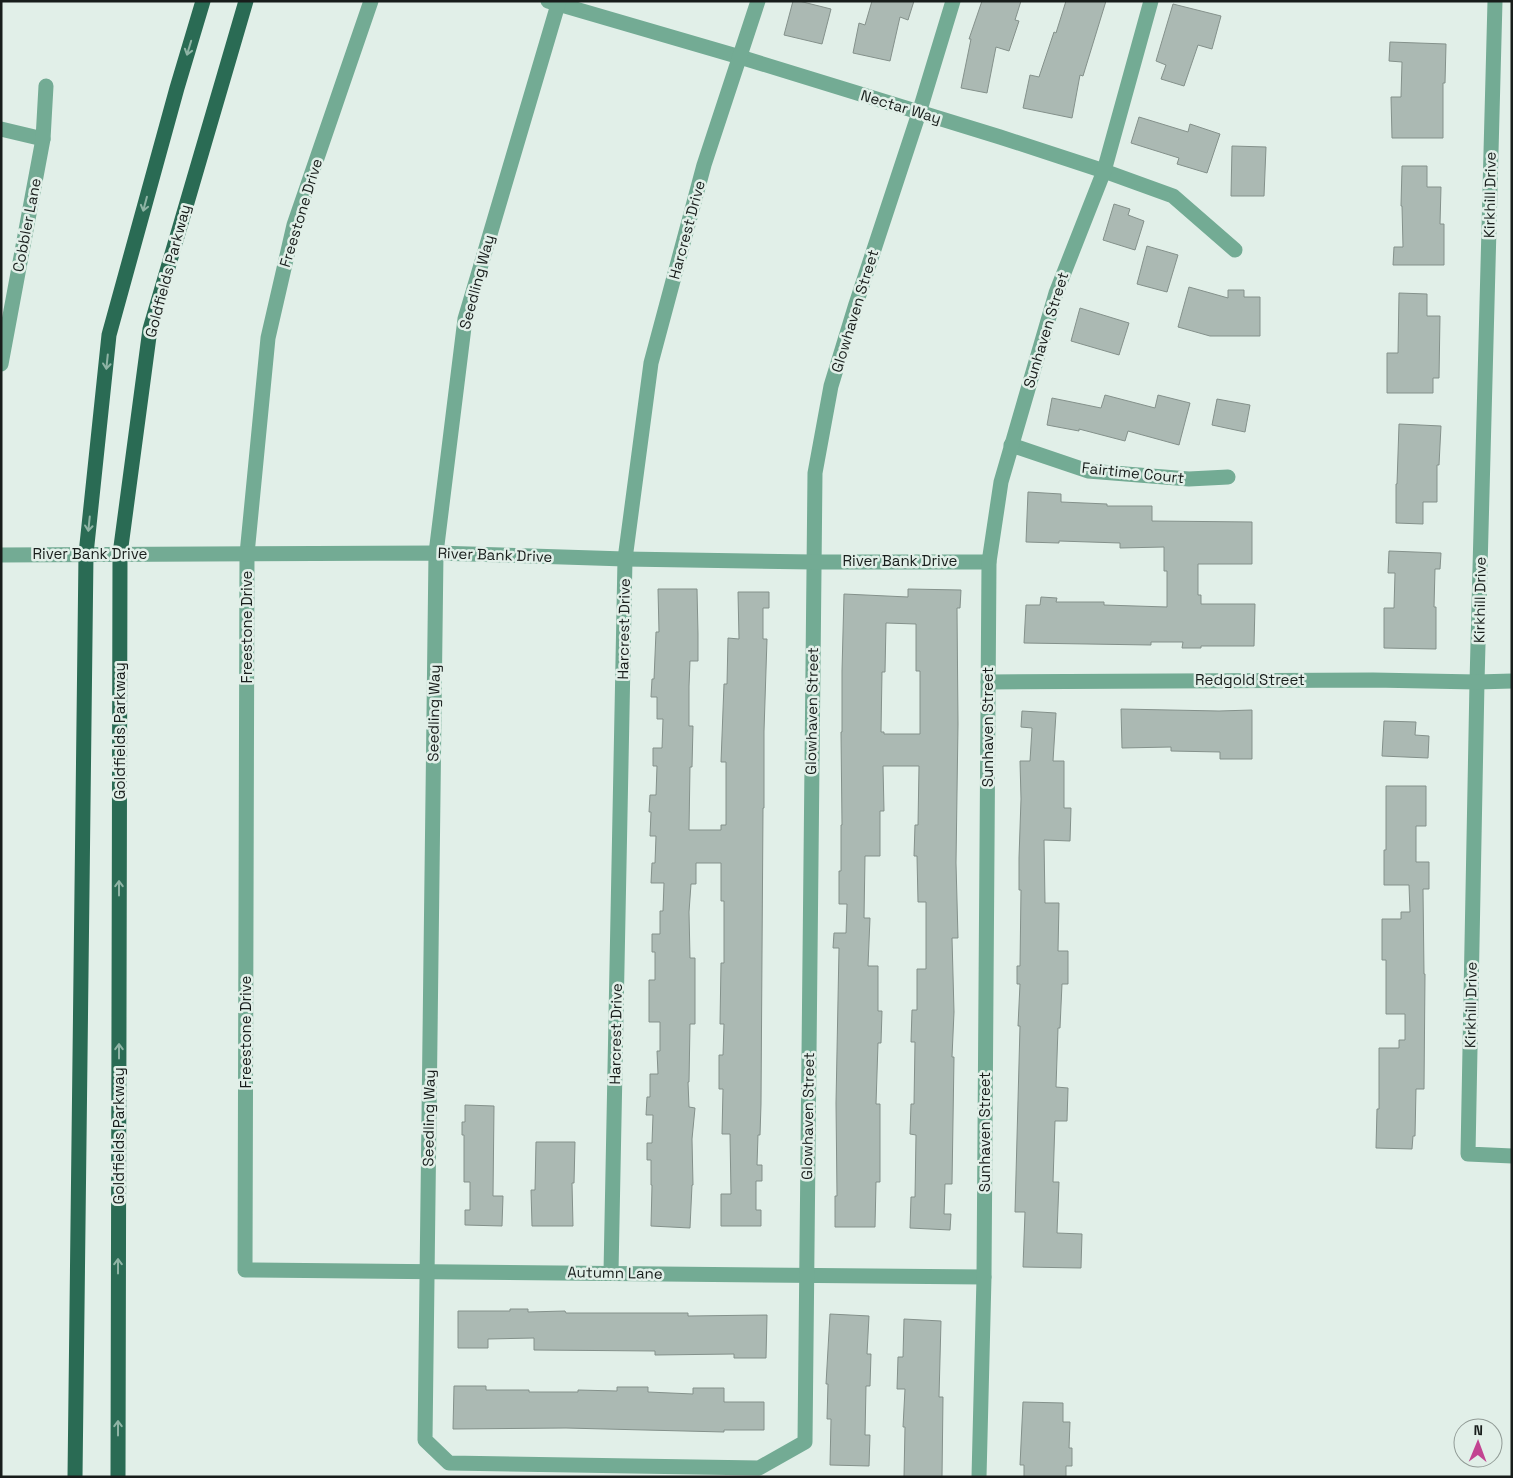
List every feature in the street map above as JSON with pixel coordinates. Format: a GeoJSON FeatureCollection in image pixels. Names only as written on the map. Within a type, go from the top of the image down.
{"type":"FeatureCollection","features":[{"type":"Feature","properties":{"kind":"main road"},"geometry":{"type":"LineString","coordinates":[[76,1477],[86,554],[110,336],[177,88],[203,1]]}},
{"type":"Feature","properties":{"kind":"main road","name":"Goldfields Parkway"},"geometry":{"type":"LineString","coordinates":[[118,1477],[120,554],[150,329],[246,1]]}},
{"type":"Feature","properties":{"kind":"street","name":"Freestone Drive"},"geometry":{"type":"LineString","coordinates":[[245,1270],[247,554],[268,338],[294,225],[371,1]]}},
{"type":"Feature","properties":{"kind":"street","name":"Harcrest Drive"},"geometry":{"type":"LineString","coordinates":[[611,1273],[625,559],[650,363],[704,165],[758,1]]}},
{"type":"Feature","properties":{"kind":"street","name":"Glowhaven Street"},"geometry":{"type":"LineString","coordinates":[[805,1442],[814,473],[831,386],[953,1]]}},
{"type":"Feature","properties":{"kind":"street","name":"Sunhaven Street"},"geometry":{"type":"LineString","coordinates":[[979,1477],[984,1277],[990,562],[1000,482],[1056,293],[1104,171],[1151,1]]}},
{"type":"Feature","properties":{"kind":"street","name":"Kirkhill Drive"},"geometry":{"type":"LineString","coordinates":[[1495,1],[1468,1154],[1512,1156]]}},
{"type":"Feature","properties":{"kind":"street","name":"Nectar Way"},"geometry":{"type":"LineString","coordinates":[[555,2],[1000,137],[1104,171],[1172,196],[1235,250]]}},
{"type":"Feature","properties":{"kind":"street","name":"Seedling Way"},"geometry":{"type":"LineString","coordinates":[[555,2],[465,319],[436,553],[425,1440],[449,1463],[759,1468],[805,1442]]}},
{"type":"Feature","properties":{"kind":"street","name":"Cobbler Lane"},"geometry":{"type":"LineString","coordinates":[[2,355],[43,139],[46,86]]}},
{"type":"Feature","properties":{"kind":"street"},"geometry":{"type":"LineString","coordinates":[[1,129],[43,139]]}},
{"type":"Feature","properties":{"kind":"street","name":"Fairtime Court"},"geometry":{"type":"LineString","coordinates":[[1011,445],[1088,472],[1189,479],[1228,477]]}},
{"type":"Feature","properties":{"kind":"street","name":"River Bank Drive"},"geometry":{"type":"LineString","coordinates":[[1,555],[436,553],[625,559],[990,562]]}},
{"type":"Feature","properties":{"kind":"street","name":"Redgold Street"},"geometry":{"type":"LineString","coordinates":[[988,682],[1512,681]]}},
{"type":"Feature","properties":{"kind":"street","name":"Autumn Lane"},"geometry":{"type":"LineString","coordinates":[[245,1270],[984,1277]]}},
{"type":"Feature","properties":{"kind":"building"},"geometry":{"type":"Polygon","coordinates":[[[793,1],[831,9],[822,44],[784,35],[793,1]]]}},
{"type":"Feature","properties":{"kind":"building"},"geometry":{"type":"Polygon","coordinates":[[[872,1],[914,1],[908,20],[900,17],[890,61],[853,53],[859,23],[865,25],[872,1]]]}},
{"type":"Feature","properties":{"kind":"building"},"geometry":{"type":"Polygon","coordinates":[[[982,1],[1021,1],[1015,20],[1019,21],[1009,51],[996,47],[987,93],[961,88],[971,39],[969,39],[982,1]]]}},
{"type":"Feature","properties":{"kind":"building"},"geometry":{"type":"Polygon","coordinates":[[[1066,1],[1106,1],[1083,76],[1080,75],[1072,118],[1023,108],[1030,75],[1039,77],[1066,1]]]}},
{"type":"Feature","properties":{"kind":"building"},"geometry":{"type":"Polygon","coordinates":[[[1173,4],[1221,16],[1212,49],[1198,45],[1184,86],[1161,79],[1166,65],[1156,61],[1173,4]]]}},
{"type":"Feature","properties":{"kind":"building"},"geometry":{"type":"Polygon","coordinates":[[[1390,42],[1446,44],[1445,83],[1443,83],[1443,138],[1392,138],[1391,97],[1401,97],[1402,62],[1389,61],[1390,42]]]}},
{"type":"Feature","properties":{"kind":"building"},"geometry":{"type":"Polygon","coordinates":[[[1139,117],[1188,132],[1190,124],[1220,134],[1207,173],[1177,164],[1179,158],[1131,143],[1139,117]]]}},
{"type":"Feature","properties":{"kind":"building"},"geometry":{"type":"Polygon","coordinates":[[[1232,146],[1266,147],[1264,196],[1231,196],[1232,146]]]}},
{"type":"Feature","properties":{"kind":"building"},"geometry":{"type":"Polygon","coordinates":[[[1402,166],[1427,166],[1427,187],[1441,187],[1440,224],[1444,224],[1444,265],[1393,265],[1394,247],[1403,247],[1402,166]]]}},
{"type":"Feature","properties":{"kind":"building"},"geometry":{"type":"Polygon","coordinates":[[[1114,204],[1130,209],[1128,215],[1144,221],[1135,250],[1103,240],[1114,204]]]}},
{"type":"Feature","properties":{"kind":"building"},"geometry":{"type":"Polygon","coordinates":[[[1147,246],[1178,255],[1167,292],[1137,284],[1147,246]]]}},
{"type":"Feature","properties":{"kind":"building"},"geometry":{"type":"Polygon","coordinates":[[[1189,287],[1228,298],[1228,290],[1244,290],[1244,297],[1260,297],[1260,336],[1210,336],[1178,327],[1189,287]]]}},
{"type":"Feature","properties":{"kind":"building"},"geometry":{"type":"Polygon","coordinates":[[[1399,293],[1427,294],[1427,316],[1440,316],[1439,378],[1433,378],[1433,393],[1387,393],[1387,353],[1398,353],[1399,293]]]}},
{"type":"Feature","properties":{"kind":"building"},"geometry":{"type":"Polygon","coordinates":[[[1080,308],[1129,323],[1119,355],[1071,341],[1080,308]]]}},
{"type":"Feature","properties":{"kind":"building"},"geometry":{"type":"Polygon","coordinates":[[[1105,395],[1155,408],[1158,395],[1190,403],[1179,445],[1128,431],[1125,441],[1079,429],[1079,431],[1047,425],[1052,398],[1101,408],[1105,395]]]}},
{"type":"Feature","properties":{"kind":"building"},"geometry":{"type":"Polygon","coordinates":[[[1217,399],[1250,405],[1245,432],[1212,425],[1217,399]]]}},
{"type":"Feature","properties":{"kind":"building"},"geometry":{"type":"Polygon","coordinates":[[[1399,424],[1441,426],[1439,465],[1437,465],[1437,502],[1423,502],[1423,524],[1396,523],[1399,424]]]}},
{"type":"Feature","properties":{"kind":"building"},"geometry":{"type":"Polygon","coordinates":[[[1028,492],[1061,494],[1061,502],[1107,504],[1107,506],[1152,506],[1152,521],[1252,522],[1252,564],[1198,564],[1198,595],[1201,595],[1201,604],[1255,604],[1254,646],[1182,648],[1183,642],[1151,642],[1151,645],[1024,643],[1026,605],[1040,605],[1041,597],[1057,598],[1056,602],[1104,602],[1104,605],[1167,607],[1167,571],[1164,571],[1164,547],[1120,548],[1120,543],[1026,542],[1028,492]]]}},
{"type":"Feature","properties":{"kind":"building"},"geometry":{"type":"Polygon","coordinates":[[[1389,551],[1441,553],[1440,569],[1435,569],[1436,649],[1384,648],[1384,608],[1394,608],[1395,573],[1388,573],[1389,551]]]}},
{"type":"Feature","properties":{"kind":"building"},"geometry":{"type":"Polygon","coordinates":[[[658,589],[697,589],[698,661],[690,661],[689,686],[689,726],[693,726],[689,830],[721,830],[721,825],[726,825],[726,762],[721,762],[724,684],[727,684],[728,638],[739,639],[738,592],[769,592],[769,608],[763,608],[763,639],[767,639],[763,808],[761,1104],[757,1165],[762,1165],[762,1181],[756,1181],[756,1210],[761,1210],[761,1226],[721,1226],[721,1194],[731,1194],[730,1134],[722,1134],[723,1089],[719,1089],[719,1055],[723,1055],[724,1024],[720,1024],[721,963],[724,963],[724,901],[721,901],[721,863],[696,863],[696,884],[691,884],[689,912],[690,958],[695,958],[695,1024],[690,1024],[688,1082],[689,1107],[695,1108],[692,1139],[693,1185],[690,1228],[651,1226],[651,1160],[647,1160],[647,1143],[652,1143],[653,1115],[646,1115],[647,1097],[650,1097],[650,1074],[658,1074],[657,1051],[660,1051],[660,1022],[649,1022],[649,980],[655,980],[655,952],[652,952],[652,934],[660,934],[660,911],[663,911],[664,883],[651,883],[652,863],[655,863],[656,836],[650,836],[651,812],[649,812],[650,795],[656,795],[657,766],[653,766],[653,748],[662,748],[663,719],[657,719],[657,697],[651,697],[652,679],[654,679],[656,632],[659,632],[658,589]]]}},
{"type":"Feature","properties":{"kind":"building"},"geometry":{"type":"Polygon","coordinates":[[[908,589],[961,590],[960,608],[957,608],[956,863],[958,938],[952,938],[954,1012],[952,1057],[954,1057],[952,1184],[945,1184],[944,1214],[951,1214],[950,1230],[910,1228],[911,1197],[915,1197],[916,1135],[910,1134],[911,1104],[914,1104],[915,1042],[911,1042],[912,1010],[917,1010],[917,969],[926,969],[926,902],[918,902],[917,856],[914,856],[915,825],[918,825],[919,766],[883,766],[884,811],[880,811],[880,856],[865,856],[864,918],[870,918],[868,966],[878,966],[878,1011],[882,1011],[881,1043],[878,1043],[876,1104],[880,1104],[880,1182],[876,1182],[875,1227],[835,1227],[835,1196],[837,1196],[836,1103],[839,948],[833,948],[834,933],[846,933],[847,904],[839,904],[842,825],[841,732],[844,594],[908,597],[908,589]],[[886,623],[885,672],[882,672],[881,732],[884,732],[884,734],[920,734],[920,671],[916,671],[916,624],[886,623]]]}},
{"type":"Feature","properties":{"kind":"building"},"geometry":{"type":"Polygon","coordinates":[[[1121,709],[1252,710],[1252,759],[1220,759],[1220,752],[1171,751],[1171,747],[1122,748],[1121,709]]]}},
{"type":"Feature","properties":{"kind":"building"},"geometry":{"type":"Polygon","coordinates":[[[1022,711],[1056,713],[1053,761],[1064,761],[1064,808],[1071,808],[1070,841],[1044,840],[1045,903],[1059,903],[1058,951],[1068,951],[1068,984],[1062,984],[1060,1028],[1058,1028],[1056,1087],[1068,1088],[1067,1121],[1055,1121],[1053,1182],[1059,1182],[1057,1233],[1082,1234],[1081,1268],[1023,1267],[1025,1212],[1015,1212],[1020,1026],[1018,1026],[1020,984],[1017,984],[1017,966],[1020,966],[1020,761],[1030,761],[1032,728],[1021,727],[1022,711]]]}},
{"type":"Feature","properties":{"kind":"building"},"geometry":{"type":"Polygon","coordinates":[[[1384,721],[1416,722],[1415,735],[1429,736],[1428,758],[1382,756],[1384,721]]]}},
{"type":"Feature","properties":{"kind":"building"},"geometry":{"type":"Polygon","coordinates":[[[1386,786],[1426,786],[1426,826],[1416,826],[1416,862],[1429,862],[1429,889],[1423,889],[1425,974],[1424,1089],[1416,1089],[1415,1136],[1413,1136],[1412,1149],[1376,1148],[1377,1109],[1379,1109],[1379,1048],[1399,1048],[1399,1040],[1405,1040],[1405,1014],[1386,1014],[1386,960],[1382,960],[1382,919],[1401,919],[1401,912],[1410,912],[1409,885],[1384,885],[1386,786]]]}},
{"type":"Feature","properties":{"kind":"building"},"geometry":{"type":"Polygon","coordinates":[[[465,1105],[494,1106],[493,1196],[503,1196],[502,1226],[465,1225],[465,1210],[470,1210],[470,1182],[464,1182],[464,1135],[462,1135],[462,1122],[465,1122],[465,1105]]]}},
{"type":"Feature","properties":{"kind":"building"},"geometry":{"type":"Polygon","coordinates":[[[536,1142],[575,1142],[574,1183],[572,1183],[573,1226],[532,1226],[531,1190],[535,1190],[536,1142]]]}},
{"type":"Feature","properties":{"kind":"building"},"geometry":{"type":"Polygon","coordinates":[[[510,1309],[528,1309],[528,1312],[565,1311],[566,1313],[688,1313],[688,1316],[767,1315],[766,1358],[734,1358],[734,1354],[655,1355],[655,1351],[534,1350],[534,1338],[488,1339],[488,1348],[458,1348],[458,1311],[510,1311],[510,1309]]]}},
{"type":"Feature","properties":{"kind":"building"},"geometry":{"type":"Polygon","coordinates":[[[830,1314],[869,1316],[867,1354],[871,1354],[870,1386],[866,1386],[865,1435],[870,1435],[869,1466],[830,1465],[831,1419],[827,1419],[828,1384],[826,1384],[830,1314]]]}},
{"type":"Feature","properties":{"kind":"building"},"geometry":{"type":"Polygon","coordinates":[[[904,1319],[941,1321],[939,1397],[943,1397],[942,1477],[904,1477],[905,1427],[903,1427],[905,1389],[897,1389],[898,1357],[903,1357],[904,1319]]]}},
{"type":"Feature","properties":{"kind":"building"},"geometry":{"type":"Polygon","coordinates":[[[454,1386],[486,1386],[486,1390],[529,1390],[529,1392],[617,1391],[617,1387],[648,1387],[648,1392],[693,1394],[693,1388],[724,1388],[724,1402],[764,1402],[764,1430],[724,1430],[724,1432],[566,1428],[453,1429],[454,1386]]]}},
{"type":"Feature","properties":{"kind":"building"},"geometry":{"type":"Polygon","coordinates":[[[1023,1402],[1063,1403],[1063,1422],[1070,1422],[1069,1448],[1072,1448],[1072,1466],[1066,1466],[1066,1477],[1024,1477],[1024,1465],[1020,1465],[1023,1402]]]}}]}
